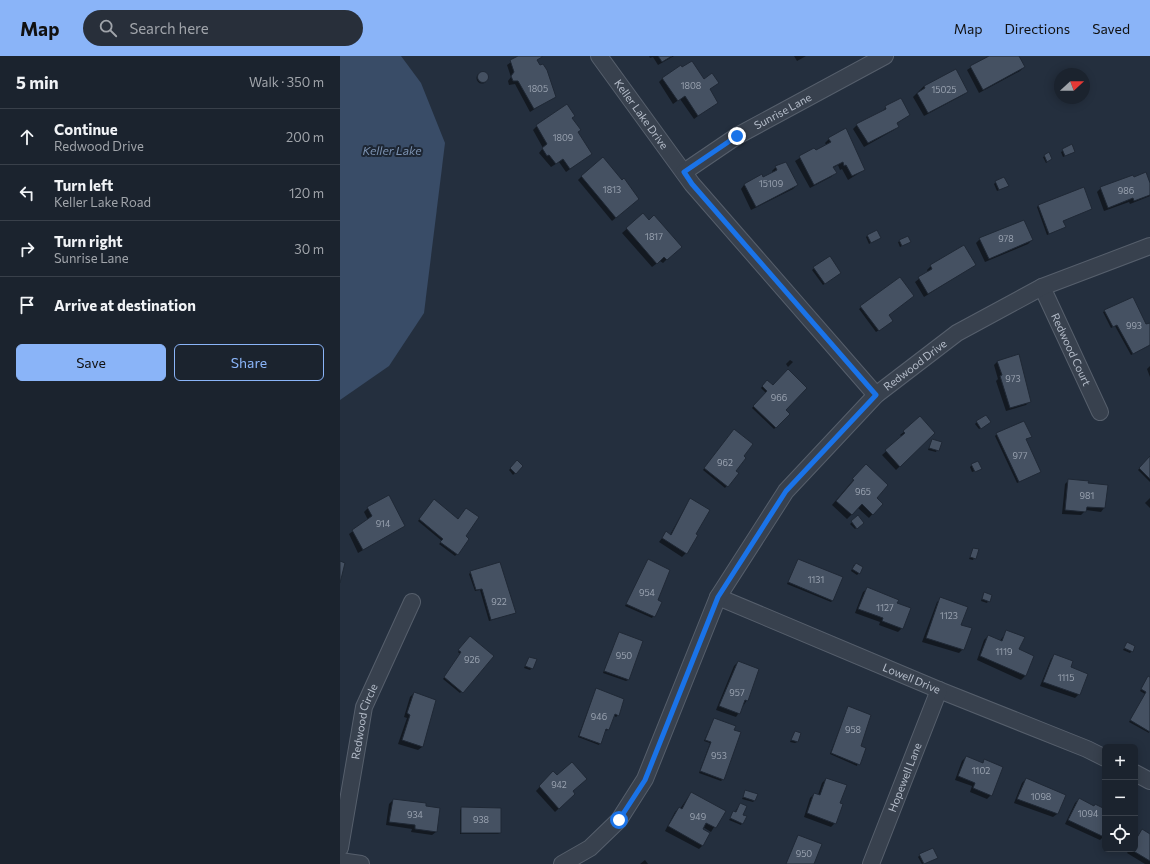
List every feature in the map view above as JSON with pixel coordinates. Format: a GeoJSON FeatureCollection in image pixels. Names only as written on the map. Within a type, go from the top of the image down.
{"type":"FeatureCollection","features":[{"type":"Feature","properties":{"kind":"street","name":"Keller Lake Drive"},"geometry":{"type":"LineString","coordinates":[[599,56],[692,184],[876,395]]}},
{"type":"Feature","properties":{"kind":"street","name":"Sunrise Lane"},"geometry":{"type":"LineString","coordinates":[[684,172],[737,136],[885,56]]}},
{"type":"Feature","properties":{"kind":"street","name":"Redwood Drive"},"geometry":{"type":"LineString","coordinates":[[562,864],[590,848],[619,820],[645,780],[718,597],[786,491],[876,395],[957,333],[1042,287],[1150,246]]}},
{"type":"Feature","properties":{"kind":"street","name":"Redwood Court"},"geometry":{"type":"LineString","coordinates":[[1042,287],[1100,412]]}},
{"type":"Feature","properties":{"kind":"street","name":"Lowell Drive"},"geometry":{"type":"LineString","coordinates":[[718,597],[1102,756]]}},
{"type":"Feature","properties":{"kind":"street","name":"Redwood Circle"},"geometry":{"type":"LineString","coordinates":[[340,848],[364,707],[412,602]]}},
{"type":"Feature","properties":{"kind":"street","name":"Hopewell Lane"},"geometry":{"type":"LineString","coordinates":[[871,864],[939,690]]}},
{"type":"Feature","properties":{"kind":"street"},"geometry":{"type":"LineString","coordinates":[[1138,775],[1150,781]]}},
{"type":"Feature","properties":{"kind":"street"},"geometry":{"type":"LineString","coordinates":[[340,861],[361,864]]}},
{"type":"Feature","properties":{"kind":"water","name":"Keller Lake"},"geometry":{"type":"Polygon","coordinates":[[[340,56],[401,56],[421,83],[445,143],[424,313],[389,366],[340,400],[340,56]]]}},
{"type":"Feature","properties":{"kind":"building"},"geometry":{"type":"Polygon","coordinates":[[[518,56],[542,56],[537,60],[540,65],[543,64],[547,70],[556,97],[534,109],[518,81],[513,81],[511,76],[514,72],[510,60],[518,56]]]}},
{"type":"Feature","properties":{"kind":"building"},"geometry":{"type":"Polygon","coordinates":[[[658,56],[672,56],[662,62],[658,56]]]}},
{"type":"Feature","properties":{"kind":"building"},"geometry":{"type":"Polygon","coordinates":[[[989,56],[1019,56],[1025,67],[983,90],[970,66],[989,56]]]}},
{"type":"Feature","properties":{"kind":"building"},"geometry":{"type":"Polygon","coordinates":[[[692,61],[704,79],[712,73],[719,83],[710,89],[718,103],[698,116],[685,96],[678,101],[662,78],[681,65],[682,67],[692,61]]]}},
{"type":"Feature","properties":{"kind":"building"},"geometry":{"type":"Polygon","coordinates":[[[956,69],[968,92],[928,113],[917,93],[925,88],[924,86],[956,69]]]}},
{"type":"Feature","properties":{"kind":"building"},"geometry":{"type":"Polygon","coordinates":[[[483,71],[487,73],[489,77],[487,81],[483,83],[479,81],[477,77],[479,73],[483,71]]]}},
{"type":"Feature","properties":{"kind":"building"},"geometry":{"type":"Polygon","coordinates":[[[901,98],[910,115],[897,123],[899,127],[868,143],[856,124],[886,109],[885,106],[901,98]]]}},
{"type":"Feature","properties":{"kind":"building"},"geometry":{"type":"Polygon","coordinates":[[[567,104],[575,116],[572,118],[581,130],[578,132],[592,154],[570,169],[563,159],[556,164],[549,155],[547,156],[542,148],[547,144],[536,125],[567,104]]]}},
{"type":"Feature","properties":{"kind":"building"},"geometry":{"type":"Polygon","coordinates":[[[846,128],[865,170],[852,176],[846,165],[844,166],[843,162],[833,167],[837,173],[814,185],[799,156],[814,148],[816,150],[831,142],[828,138],[846,128]]]}},
{"type":"Feature","properties":{"kind":"building"},"geometry":{"type":"Polygon","coordinates":[[[1072,144],[1075,152],[1065,156],[1062,149],[1072,144]]]}},
{"type":"Feature","properties":{"kind":"building"},"geometry":{"type":"Polygon","coordinates":[[[1049,152],[1052,159],[1047,162],[1044,155],[1049,152]]]}},
{"type":"Feature","properties":{"kind":"building"},"geometry":{"type":"Polygon","coordinates":[[[603,157],[622,180],[624,178],[639,199],[616,218],[581,176],[603,157]]]}},
{"type":"Feature","properties":{"kind":"building"},"geometry":{"type":"Polygon","coordinates":[[[786,162],[798,185],[756,207],[744,184],[762,174],[763,177],[777,170],[775,166],[786,162]]]}},
{"type":"Feature","properties":{"kind":"building"},"geometry":{"type":"Polygon","coordinates":[[[1146,172],[1150,183],[1150,195],[1134,201],[1133,198],[1108,208],[1100,187],[1146,172]]]}},
{"type":"Feature","properties":{"kind":"building"},"geometry":{"type":"Polygon","coordinates":[[[1004,177],[1009,186],[999,190],[995,181],[1004,177]]]}},
{"type":"Feature","properties":{"kind":"building"},"geometry":{"type":"Polygon","coordinates":[[[1084,187],[1092,209],[1063,221],[1066,227],[1049,234],[1038,205],[1084,187]]]}},
{"type":"Feature","properties":{"kind":"building"},"geometry":{"type":"Polygon","coordinates":[[[643,213],[649,220],[654,215],[682,247],[667,260],[664,257],[657,264],[626,228],[643,213]]]}},
{"type":"Feature","properties":{"kind":"building"},"geometry":{"type":"Polygon","coordinates":[[[1024,220],[1033,240],[989,259],[979,238],[1024,220]]]}},
{"type":"Feature","properties":{"kind":"building"},"geometry":{"type":"Polygon","coordinates":[[[877,230],[881,238],[871,243],[867,235],[877,230]]]}},
{"type":"Feature","properties":{"kind":"building"},"geometry":{"type":"Polygon","coordinates":[[[908,236],[911,242],[902,246],[899,240],[908,236]]]}},
{"type":"Feature","properties":{"kind":"building"},"geometry":{"type":"Polygon","coordinates":[[[964,245],[976,265],[928,294],[918,277],[932,269],[930,265],[964,245]]]}},
{"type":"Feature","properties":{"kind":"building"},"geometry":{"type":"Polygon","coordinates":[[[830,256],[841,273],[825,284],[813,267],[830,256]]]}},
{"type":"Feature","properties":{"kind":"building"},"geometry":{"type":"Polygon","coordinates":[[[900,277],[914,296],[889,315],[893,321],[879,331],[860,306],[900,277]]]}},
{"type":"Feature","properties":{"kind":"building"},"geometry":{"type":"Polygon","coordinates":[[[1133,297],[1146,324],[1150,323],[1150,345],[1133,354],[1117,325],[1113,327],[1104,310],[1133,297]]]}},
{"type":"Feature","properties":{"kind":"building"},"geometry":{"type":"Polygon","coordinates":[[[1019,354],[1031,402],[1010,408],[997,361],[1019,354]]]}},
{"type":"Feature","properties":{"kind":"building"},"geometry":{"type":"Polygon","coordinates":[[[788,369],[807,388],[786,410],[790,414],[776,428],[753,406],[767,391],[762,386],[767,380],[773,385],[788,369]]]}},
{"type":"Feature","properties":{"kind":"building"},"geometry":{"type":"Polygon","coordinates":[[[986,415],[991,422],[981,429],[976,421],[986,415]]]}},
{"type":"Feature","properties":{"kind":"building"},"geometry":{"type":"Polygon","coordinates":[[[920,416],[935,433],[900,467],[885,450],[905,433],[903,431],[920,416]]]}},
{"type":"Feature","properties":{"kind":"building"},"geometry":{"type":"Polygon","coordinates":[[[1024,421],[1032,437],[1026,439],[1041,472],[1019,482],[996,433],[1024,421]]]}},
{"type":"Feature","properties":{"kind":"building"},"geometry":{"type":"Polygon","coordinates":[[[734,429],[753,444],[744,456],[746,458],[736,471],[739,473],[728,487],[704,468],[734,429]]]}},
{"type":"Feature","properties":{"kind":"building"},"geometry":{"type":"Polygon","coordinates":[[[932,439],[942,442],[939,451],[929,448],[932,439]]]}},
{"type":"Feature","properties":{"kind":"building"},"geometry":{"type":"Polygon","coordinates":[[[1150,456],[1150,479],[1139,468],[1150,456]]]}},
{"type":"Feature","properties":{"kind":"building"},"geometry":{"type":"Polygon","coordinates":[[[517,460],[523,466],[516,474],[510,468],[517,460]]]}},
{"type":"Feature","properties":{"kind":"building"},"geometry":{"type":"Polygon","coordinates":[[[978,461],[982,469],[975,472],[971,464],[978,461]]]}},
{"type":"Feature","properties":{"kind":"building"},"geometry":{"type":"Polygon","coordinates":[[[866,464],[888,485],[877,498],[883,504],[873,515],[862,504],[852,515],[836,501],[854,480],[852,479],[866,464]]]}},
{"type":"Feature","properties":{"kind":"building"},"geometry":{"type":"Polygon","coordinates":[[[1068,479],[1108,485],[1105,508],[1087,507],[1086,512],[1065,510],[1068,479]]]}},
{"type":"Feature","properties":{"kind":"building"},"geometry":{"type":"Polygon","coordinates":[[[389,495],[405,526],[363,550],[352,530],[372,516],[367,507],[389,495]]]}},
{"type":"Feature","properties":{"kind":"building"},"geometry":{"type":"Polygon","coordinates":[[[690,498],[710,510],[696,534],[698,535],[687,554],[662,538],[666,531],[671,535],[690,498]]]}},
{"type":"Feature","properties":{"kind":"building"},"geometry":{"type":"Polygon","coordinates":[[[434,499],[458,519],[466,508],[479,517],[466,536],[469,539],[458,555],[440,542],[443,539],[419,519],[434,499]]]}},
{"type":"Feature","properties":{"kind":"building"},"geometry":{"type":"Polygon","coordinates":[[[858,515],[864,523],[857,529],[851,521],[858,515]]]}},
{"type":"Feature","properties":{"kind":"building"},"geometry":{"type":"Polygon","coordinates":[[[973,548],[979,549],[976,559],[970,557],[973,548]]]}},
{"type":"Feature","properties":{"kind":"building"},"geometry":{"type":"Polygon","coordinates":[[[648,559],[670,570],[658,600],[662,602],[655,617],[626,604],[648,559]]]}},
{"type":"Feature","properties":{"kind":"building"},"geometry":{"type":"Polygon","coordinates":[[[798,559],[843,577],[833,601],[788,582],[798,559]]]}},
{"type":"Feature","properties":{"kind":"building"},"geometry":{"type":"Polygon","coordinates":[[[340,561],[345,563],[340,583],[340,561]]]}},
{"type":"Feature","properties":{"kind":"building"},"geometry":{"type":"Polygon","coordinates":[[[500,562],[516,613],[491,620],[482,589],[476,590],[470,571],[500,562]]]}},
{"type":"Feature","properties":{"kind":"building"},"geometry":{"type":"Polygon","coordinates":[[[856,563],[863,567],[860,574],[852,569],[856,563]]]}},
{"type":"Feature","properties":{"kind":"building"},"geometry":{"type":"Polygon","coordinates":[[[867,587],[899,600],[897,603],[911,608],[903,629],[882,621],[883,618],[858,609],[867,587]]]}},
{"type":"Feature","properties":{"kind":"building"},"geometry":{"type":"Polygon","coordinates":[[[984,592],[992,595],[990,602],[982,599],[984,592]]]}},
{"type":"Feature","properties":{"kind":"building"},"geometry":{"type":"Polygon","coordinates":[[[940,597],[968,607],[961,625],[972,628],[964,650],[926,638],[940,597]]]}},
{"type":"Feature","properties":{"kind":"building"},"geometry":{"type":"Polygon","coordinates":[[[1006,630],[1025,637],[1019,649],[1034,656],[1026,676],[980,656],[988,635],[1002,641],[1006,630]]]}},
{"type":"Feature","properties":{"kind":"building"},"geometry":{"type":"Polygon","coordinates":[[[619,632],[643,641],[629,680],[604,671],[619,632]]]}},
{"type":"Feature","properties":{"kind":"building"},"geometry":{"type":"Polygon","coordinates":[[[470,636],[494,656],[463,693],[444,677],[461,652],[458,650],[470,636]]]}},
{"type":"Feature","properties":{"kind":"building"},"geometry":{"type":"Polygon","coordinates":[[[1127,642],[1135,646],[1133,652],[1124,648],[1127,642]]]}},
{"type":"Feature","properties":{"kind":"building"},"geometry":{"type":"Polygon","coordinates":[[[1054,654],[1073,661],[1071,667],[1088,674],[1080,695],[1043,682],[1054,654]]]}},
{"type":"Feature","properties":{"kind":"building"},"geometry":{"type":"Polygon","coordinates":[[[529,657],[537,659],[533,669],[525,666],[529,657]]]}},
{"type":"Feature","properties":{"kind":"building"},"geometry":{"type":"Polygon","coordinates":[[[738,661],[759,669],[748,701],[745,700],[740,714],[719,706],[738,661]]]}},
{"type":"Feature","properties":{"kind":"building"},"geometry":{"type":"Polygon","coordinates":[[[1148,676],[1150,677],[1150,732],[1130,720],[1146,692],[1141,689],[1148,676]]]}},
{"type":"Feature","properties":{"kind":"building"},"geometry":{"type":"Polygon","coordinates":[[[596,688],[624,699],[619,716],[615,714],[609,730],[606,729],[601,744],[579,736],[596,688]]]}},
{"type":"Feature","properties":{"kind":"building"},"geometry":{"type":"Polygon","coordinates":[[[414,692],[436,700],[423,747],[402,740],[410,715],[407,713],[414,692]]]}},
{"type":"Feature","properties":{"kind":"building"},"geometry":{"type":"Polygon","coordinates":[[[848,706],[871,715],[861,746],[866,748],[860,765],[831,753],[848,706]]]}},
{"type":"Feature","properties":{"kind":"building"},"geometry":{"type":"Polygon","coordinates":[[[714,718],[736,726],[734,730],[741,732],[724,780],[700,771],[711,742],[705,740],[714,718]]]}},
{"type":"Feature","properties":{"kind":"building"},"geometry":{"type":"Polygon","coordinates":[[[795,731],[801,733],[798,742],[791,740],[795,731]]]}},
{"type":"Feature","properties":{"kind":"building"},"geometry":{"type":"Polygon","coordinates":[[[966,756],[983,763],[984,759],[1003,767],[992,796],[973,788],[975,783],[958,776],[966,756]]]}},
{"type":"Feature","properties":{"kind":"building"},"geometry":{"type":"Polygon","coordinates":[[[572,762],[587,779],[573,791],[575,794],[559,809],[539,786],[553,771],[557,775],[572,762]]]}},
{"type":"Feature","properties":{"kind":"building"},"geometry":{"type":"Polygon","coordinates":[[[826,778],[847,785],[840,803],[843,804],[836,824],[807,813],[814,793],[820,795],[826,778]]]}},
{"type":"Feature","properties":{"kind":"building"},"geometry":{"type":"Polygon","coordinates":[[[1026,778],[1066,795],[1058,814],[1017,799],[1026,778]]]}},
{"type":"Feature","properties":{"kind":"building"},"geometry":{"type":"Polygon","coordinates":[[[745,790],[758,794],[755,801],[743,797],[745,790]]]}},
{"type":"Feature","properties":{"kind":"building"},"geometry":{"type":"Polygon","coordinates":[[[691,792],[726,811],[716,828],[706,823],[703,829],[710,833],[703,846],[668,826],[679,807],[682,809],[691,792]]]}},
{"type":"Feature","properties":{"kind":"building"},"geometry":{"type":"Polygon","coordinates":[[[1079,798],[1094,806],[1095,804],[1102,808],[1102,836],[1068,820],[1079,798]]]}},
{"type":"Feature","properties":{"kind":"building"},"geometry":{"type":"Polygon","coordinates":[[[393,799],[426,803],[426,806],[440,808],[437,832],[415,829],[415,825],[389,822],[393,799]]]}},
{"type":"Feature","properties":{"kind":"building"},"geometry":{"type":"Polygon","coordinates":[[[740,803],[747,806],[743,815],[747,816],[743,824],[730,818],[733,811],[736,812],[740,803]]]}},
{"type":"Feature","properties":{"kind":"building"},"geometry":{"type":"Polygon","coordinates":[[[461,807],[501,808],[501,833],[461,833],[461,807]]]}},
{"type":"Feature","properties":{"kind":"building"},"geometry":{"type":"Polygon","coordinates":[[[1142,829],[1150,834],[1150,861],[1135,852],[1138,852],[1138,836],[1142,829]]]}},
{"type":"Feature","properties":{"kind":"building"},"geometry":{"type":"Polygon","coordinates":[[[798,835],[822,844],[814,864],[786,864],[798,835]]]}},
{"type":"Feature","properties":{"kind":"building"},"geometry":{"type":"Polygon","coordinates":[[[933,848],[938,858],[924,864],[919,854],[933,848]]]}},
{"type":"Feature","properties":{"kind":"route"},"geometry":{"type":"LineString","coordinates":[[619,820],[645,780],[718,597],[786,491],[876,395],[692,184],[684,172],[737,136]]}}]}
